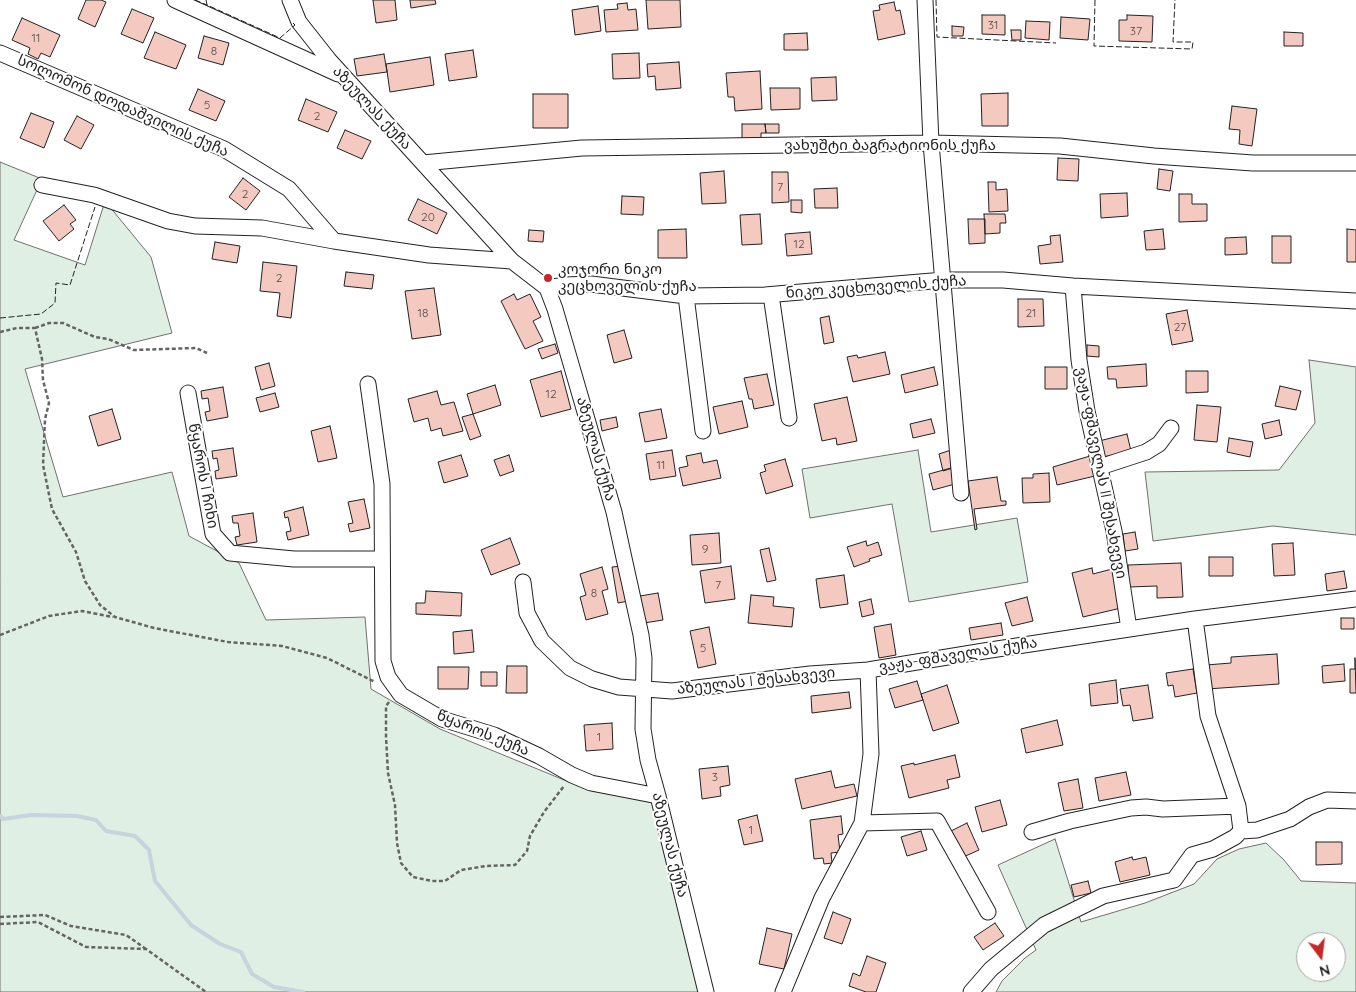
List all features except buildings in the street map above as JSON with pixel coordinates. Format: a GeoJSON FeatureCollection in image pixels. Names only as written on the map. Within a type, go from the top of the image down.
{"type":"FeatureCollection","features":[{"type":"Feature","properties":{"kind":"street"},"geometry":{"type":"LineString","coordinates":[[176,0],[344,77]]}},
{"type":"Feature","properties":{"kind":"street","name":"აზეულას ქუჩა"},"geometry":{"type":"LineString","coordinates":[[290,0],[299,22],[344,77],[512,261],[547,288],[555,309],[614,512],[641,635],[644,658],[643,729],[648,760],[706,992]]}},
{"type":"Feature","properties":{"kind":"street"},"geometry":{"type":"LineString","coordinates":[[925,0],[932,143],[961,493]]}},
{"type":"Feature","properties":{"kind":"street","name":"სოლომონ დოდაშვილის ქუჩა"},"geometry":{"type":"LineString","coordinates":[[0,53],[224,149],[289,189],[334,241]]}},
{"type":"Feature","properties":{"kind":"street","name":"ვახუშტი ბაგრატიონის ქუჩა"},"geometry":{"type":"LineString","coordinates":[[423,163],[582,148],[932,143],[1060,146],[1154,156],[1253,163],[1356,163]]}},
{"type":"Feature","properties":{"kind":"street"},"geometry":{"type":"LineString","coordinates":[[42,185],[94,195],[168,221],[195,226],[262,228],[429,255],[512,261]]}},
{"type":"Feature","properties":{"kind":"street","name":"ნიკო კეცხოველის ქუჩა"},"geometry":{"type":"LineString","coordinates":[[547,288],[591,284],[686,296],[771,295],[944,280],[1003,280],[1073,286],[1356,301]]}},
{"type":"Feature","properties":{"kind":"street","name":"ვაჟა-ფშაველას II შესახვევი"},"geometry":{"type":"LineString","coordinates":[[1073,286],[1079,360],[1084,394],[1114,532],[1129,629]]}},
{"type":"Feature","properties":{"kind":"street"},"geometry":{"type":"LineString","coordinates":[[771,295],[789,418]]}},
{"type":"Feature","properties":{"kind":"street"},"geometry":{"type":"LineString","coordinates":[[686,296],[704,431]]}},
{"type":"Feature","properties":{"kind":"street","name":"წყაროს ქუჩა"},"geometry":{"type":"LineString","coordinates":[[368,384],[382,484],[382,661],[388,677],[401,695],[442,719],[494,735],[539,756],[572,776],[592,783],[658,796]]}},
{"type":"Feature","properties":{"kind":"street","name":"წყაროს I ჩიხი"},"geometry":{"type":"LineString","coordinates":[[188,393],[214,534],[230,553],[294,559],[382,559]]}},
{"type":"Feature","properties":{"kind":"street"},"geometry":{"type":"LineString","coordinates":[[1100,467],[1146,452],[1159,444],[1171,428]]}},
{"type":"Feature","properties":{"kind":"street","name":"აზეულას I შესახვევი"},"geometry":{"type":"LineString","coordinates":[[524,582],[526,613],[542,641],[570,668],[592,679],[619,687],[672,691],[810,674],[868,670]]}},
{"type":"Feature","properties":{"kind":"street","name":"ვაჟა-ფშაველას ქუჩა"},"geometry":{"type":"LineString","coordinates":[[783,992],[822,898],[862,823],[871,754],[868,670],[1195,619],[1356,600]]}},
{"type":"Feature","properties":{"kind":"street"},"geometry":{"type":"LineString","coordinates":[[1195,619],[1208,716],[1238,806],[1242,831]]}},
{"type":"Feature","properties":{"kind":"street"},"geometry":{"type":"LineString","coordinates":[[971,992],[991,969],[1044,926],[1103,896],[1174,880],[1192,855],[1213,849],[1242,831],[1257,830],[1290,818],[1309,807],[1327,800],[1356,802]]}},
{"type":"Feature","properties":{"kind":"street"},"geometry":{"type":"LineString","coordinates":[[1032,832],[1070,821],[1131,808],[1163,809],[1238,806]]}},
{"type":"Feature","properties":{"kind":"street"},"geometry":{"type":"LineString","coordinates":[[862,823],[937,821],[988,912]]}},
{"type":"Feature","properties":{"kind":"path"},"geometry":{"type":"LineString","coordinates":[[0,332],[17,328],[34,328],[48,323],[63,323],[95,337],[108,339],[134,350],[196,348],[207,353]]}},
{"type":"Feature","properties":{"kind":"path"},"geometry":{"type":"LineString","coordinates":[[34,328],[42,359],[43,380],[49,403],[45,419],[43,465],[52,508],[76,552],[85,581],[100,605],[115,617]]}},
{"type":"Feature","properties":{"kind":"path"},"geometry":{"type":"LineString","coordinates":[[0,635],[49,616],[82,611],[115,617],[154,628],[228,642],[282,646],[327,658],[381,685]]}},
{"type":"Feature","properties":{"kind":"path"},"geometry":{"type":"LineString","coordinates":[[401,695],[393,698],[386,706],[388,772],[395,804],[397,843],[401,863],[413,877],[432,881],[445,881],[460,870],[486,866],[516,865],[527,851],[530,836],[544,812],[572,776]]}},
{"type":"Feature","properties":{"kind":"path"},"geometry":{"type":"LineString","coordinates":[[0,917],[45,915],[71,926],[126,934],[206,992]]}},
{"type":"Feature","properties":{"kind":"path"},"geometry":{"type":"LineString","coordinates":[[0,924],[38,922],[86,947],[146,949]]}},
{"type":"Feature","properties":{"kind":"green space"},"geometry":{"type":"Polygon","coordinates":[[[0,162],[42,179],[14,240],[85,265],[105,201],[151,257],[172,333],[25,369],[63,497],[172,472],[189,536],[239,563],[266,620],[365,617],[371,689],[440,729],[569,782],[653,802],[700,992],[0,992],[0,162]]]}},
{"type":"Feature","properties":{"kind":"green space"},"geometry":{"type":"Polygon","coordinates":[[[1309,360],[1356,367],[1356,535],[1273,526],[1153,541],[1145,472],[1279,470],[1315,423],[1309,360]]]}},
{"type":"Feature","properties":{"kind":"green space"},"geometry":{"type":"Polygon","coordinates":[[[918,450],[931,532],[1017,518],[1028,582],[909,602],[892,504],[810,518],[802,469],[918,450]]]}},
{"type":"Feature","properties":{"kind":"green space"},"geometry":{"type":"Polygon","coordinates":[[[1055,839],[1081,922],[1145,903],[1194,884],[1217,859],[1239,849],[1266,843],[1284,860],[1301,881],[1356,883],[1356,992],[996,992],[1002,981],[1036,950],[998,865],[1055,839]]]}},
{"type":"Feature","properties":{"kind":"waterway"},"geometry":{"type":"LineString","coordinates":[[0,816],[3,819],[31,815],[77,816],[96,820],[106,831],[135,836],[149,850],[155,881],[191,925],[220,944],[241,952],[252,974],[274,987],[303,992]]}},
{"type":"Feature","properties":{"kind":"fence"},"geometry":{"type":"LineString","coordinates":[[195,0],[207,5]]}},
{"type":"Feature","properties":{"kind":"fence"},"geometry":{"type":"LineString","coordinates":[[206,0],[207,5],[280,38],[295,25],[293,23]]}},
{"type":"Feature","properties":{"kind":"fence"},"geometry":{"type":"LineString","coordinates":[[936,0],[937,37],[1056,43]]}},
{"type":"Feature","properties":{"kind":"fence"},"geometry":{"type":"LineString","coordinates":[[1095,0],[1094,46],[1192,49],[1193,42],[1173,42],[1175,0]]}},
{"type":"Feature","properties":{"kind":"fence"},"geometry":{"type":"LineString","coordinates":[[0,318],[41,314],[55,303],[56,283],[70,285],[95,207]]}},
{"type":"Feature","properties":{"kind":"place","name":"კოჯორი ნიკო კეცხოველის ქუჩა"},"geometry":{"type":"Point","coordinates":[548,278]}}]}
